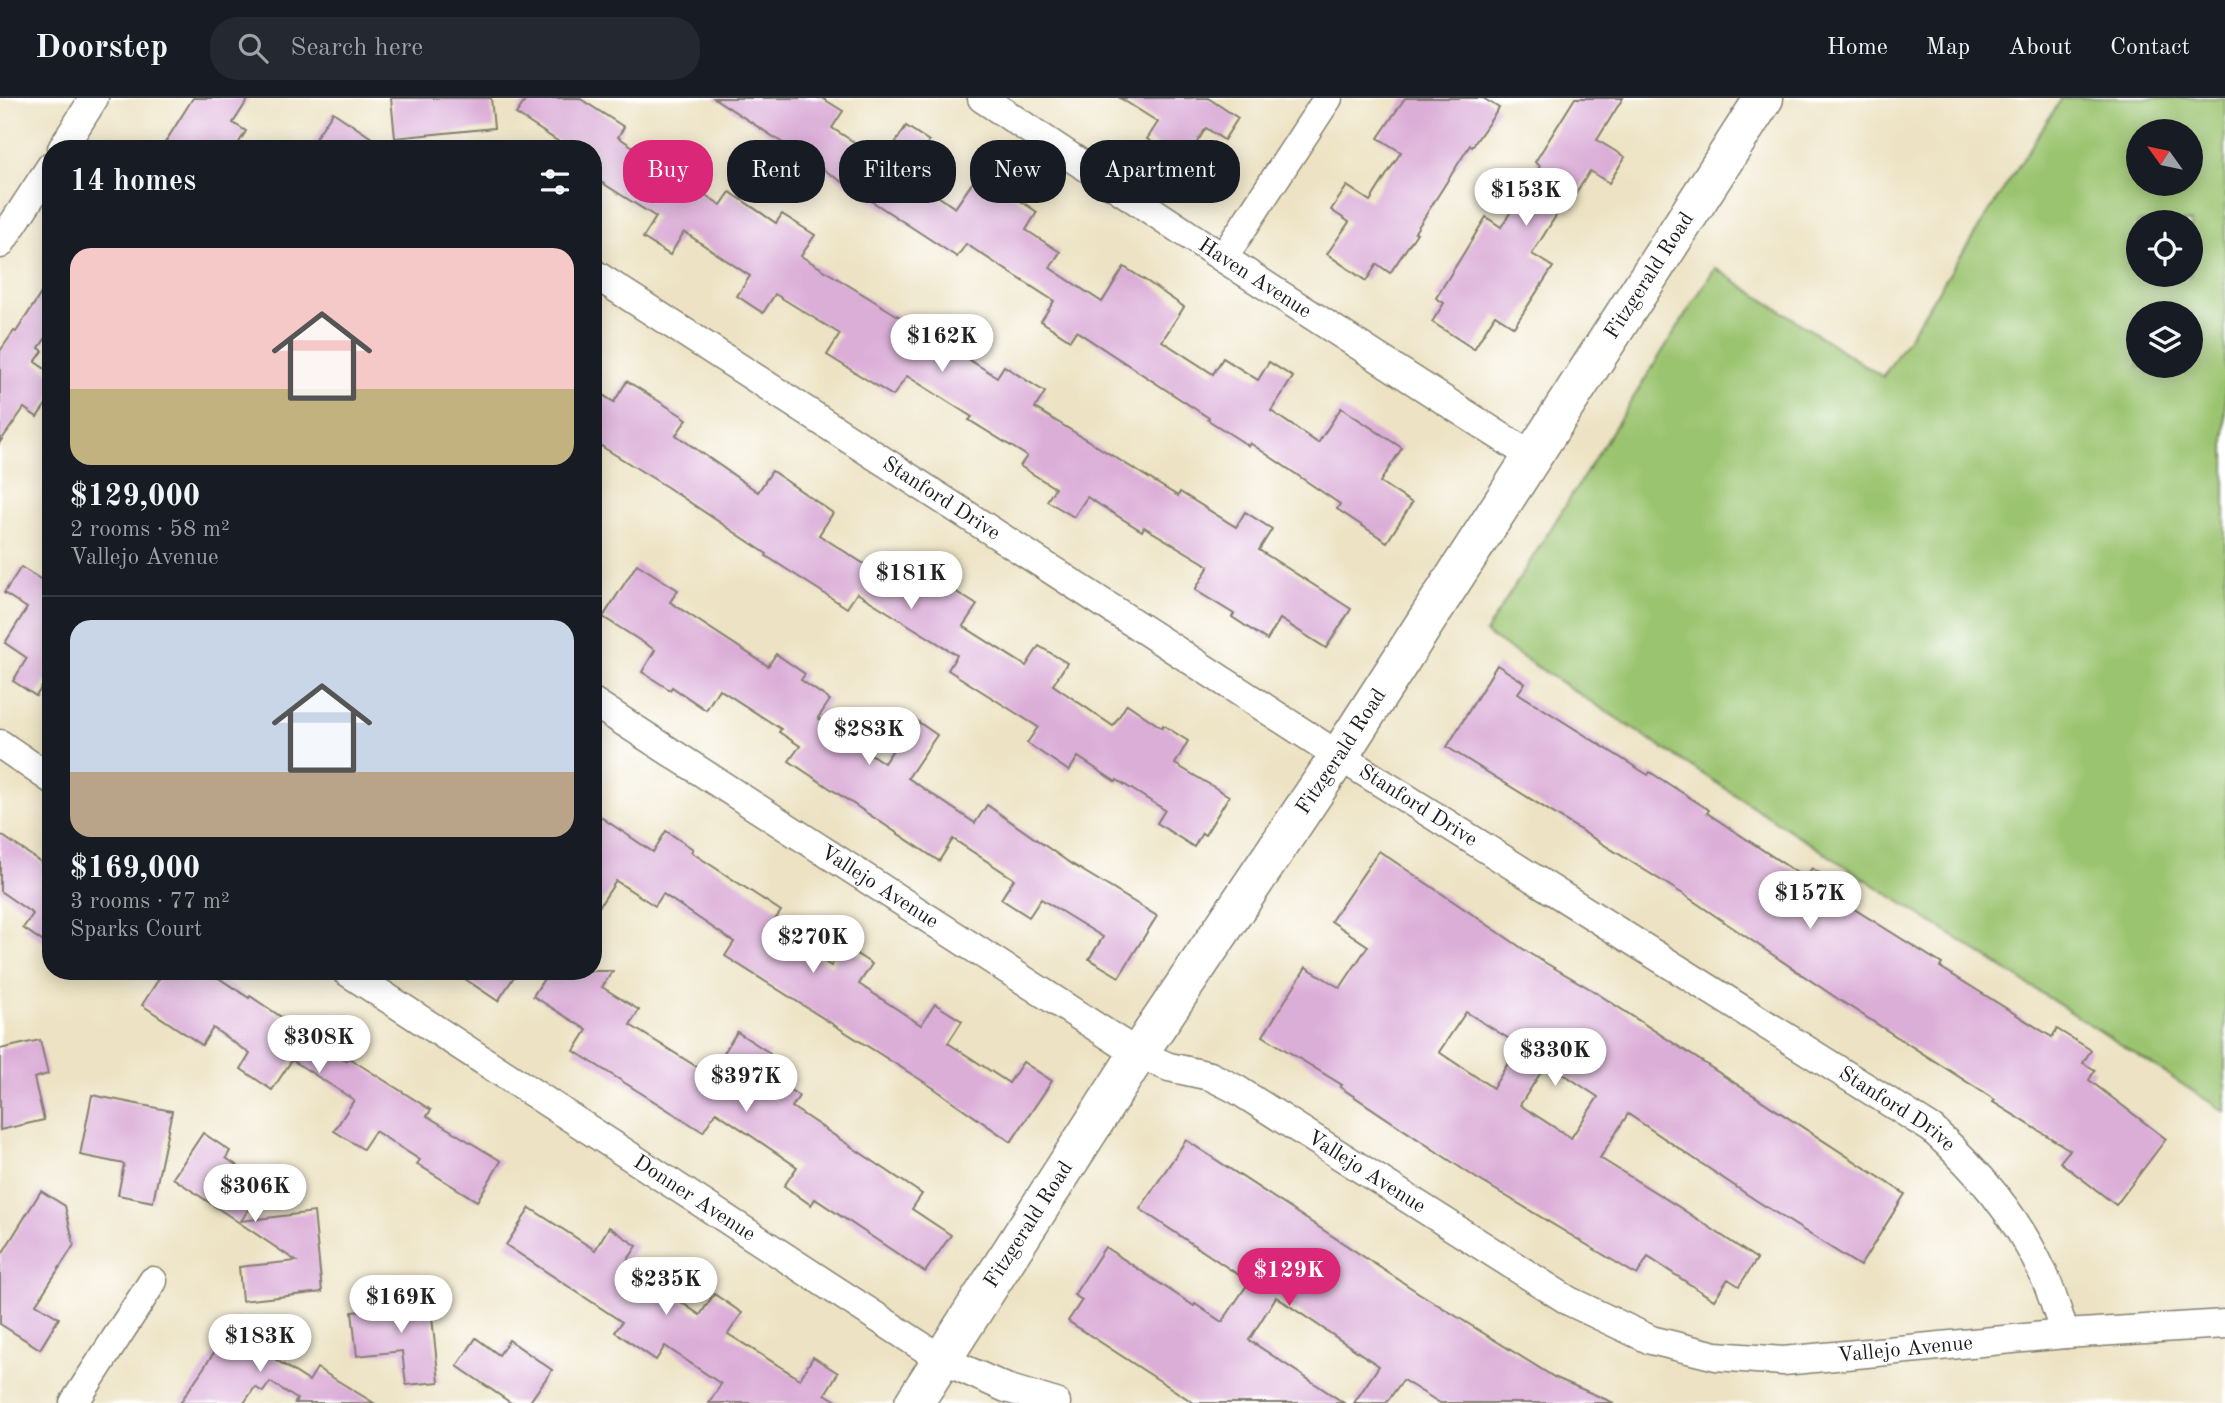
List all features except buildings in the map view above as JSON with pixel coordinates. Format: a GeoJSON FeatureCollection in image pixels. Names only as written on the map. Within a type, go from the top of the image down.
{"type":"FeatureCollection","features":[{"type":"Feature","properties":{"kind":"main road","name":"Fitzgerald Road"},"geometry":{"type":"LineString","coordinates":[[914,1403],[1138,1054],[1339,756],[1764,98]]}},
{"type":"Feature","properties":{"kind":"street"},"geometry":{"type":"LineString","coordinates":[[68,140],[94,98]]}},
{"type":"Feature","properties":{"kind":"street","name":"Haven Avenue"},"geometry":{"type":"LineString","coordinates":[[982,98],[1223,258],[1531,456]]}},
{"type":"Feature","properties":{"kind":"street"},"geometry":{"type":"LineString","coordinates":[[1223,258],[1328,98]]}},
{"type":"Feature","properties":{"kind":"street"},"geometry":{"type":"LineString","coordinates":[[0,244],[42,180]]}},
{"type":"Feature","properties":{"kind":"street","name":"Stanford Drive"},"geometry":{"type":"LineString","coordinates":[[602,279],[1339,756],[1933,1129],[1971,1165],[2014,1219],[2044,1274],[2065,1334]]}},
{"type":"Feature","properties":{"kind":"street","name":"Vallejo Avenue"},"geometry":{"type":"LineString","coordinates":[[602,708],[1138,1054],[1169,1067],[1210,1076],[1236,1089],[1569,1301],[1651,1340],[1716,1356],[1783,1361],[2065,1334],[2225,1324]]}},
{"type":"Feature","properties":{"kind":"street"},"geometry":{"type":"LineString","coordinates":[[0,744],[42,773]]}},
{"type":"Feature","properties":{"kind":"street","name":"Donner Avenue"},"geometry":{"type":"LineString","coordinates":[[360,980],[941,1359],[1006,1388],[1056,1403]]}},
{"type":"Feature","properties":{"kind":"street"},"geometry":{"type":"LineString","coordinates":[[74,1403],[153,1281]]}},
{"type":"Feature","properties":{"kind":"green space"},"geometry":{"type":"Polygon","coordinates":[[[2062,98],[2225,98],[2225,1112],[1485,633],[1715,268],[1883,377],[2062,98]]]}}]}
